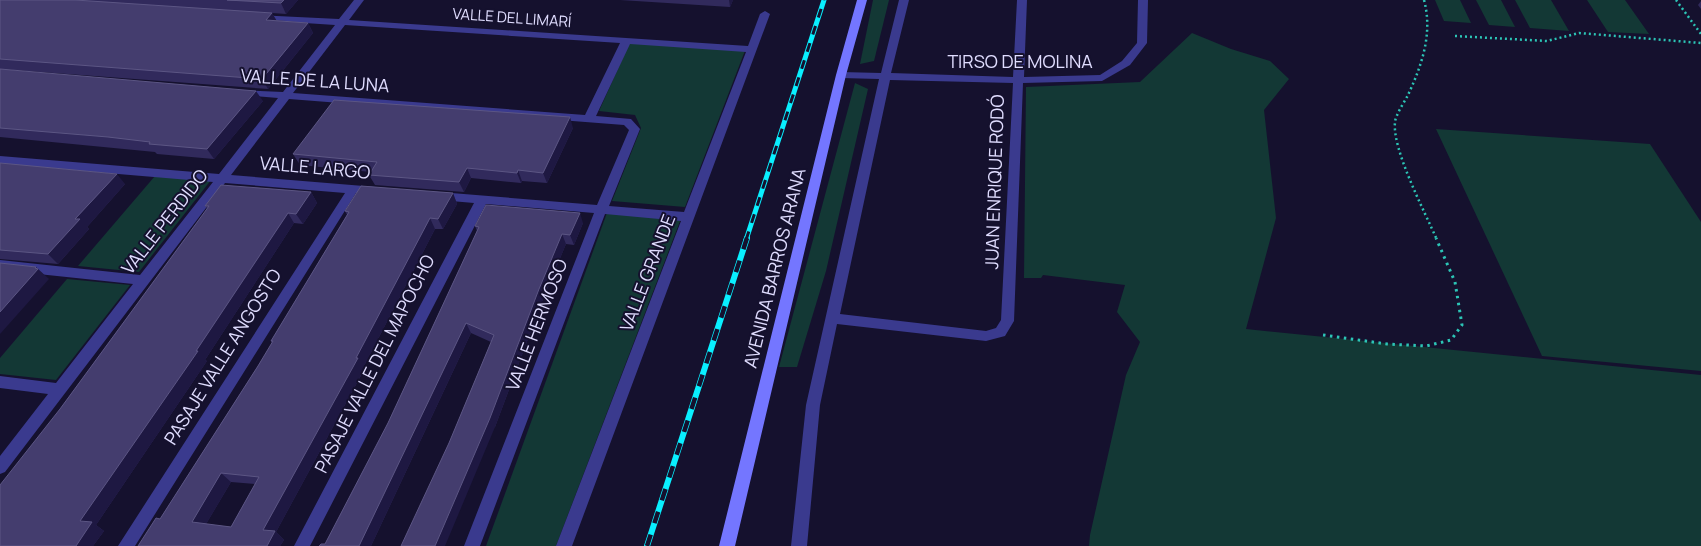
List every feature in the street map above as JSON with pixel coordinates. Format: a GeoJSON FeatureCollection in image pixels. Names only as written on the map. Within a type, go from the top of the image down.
{"type":"FeatureCollection","features":[{"type":"Feature","properties":{"kind":"main road","name":"AVENIDA BARROS ARANA"},"geometry":{"type":"LineString","coordinates":[[727,546],[862,0]]}},
{"type":"Feature","properties":{"kind":"street","name":"VALLE PERDIDO"},"geometry":{"type":"LineString","coordinates":[[0,467],[58,389],[359,0]]}},
{"type":"Feature","properties":{"kind":"street"},"geometry":{"type":"LineString","coordinates":[[799,546],[813,405],[885,77],[904,0]]}},
{"type":"Feature","properties":{"kind":"street","name":"JUAN ENRIQUE RODÓ"},"geometry":{"type":"LineString","coordinates":[[832,318],[986,336],[1000,332],[1007,322],[1022,0]]}},
{"type":"Feature","properties":{"kind":"street","name":"TIRSO DE MOLINA"},"geometry":{"type":"LineString","coordinates":[[842,75],[1017,80],[1102,78],[1115,71],[1135,53],[1142,42],[1143,0]]}},
{"type":"Feature","properties":{"kind":"street","name":"VALLE GRANDE"},"geometry":{"type":"LineString","coordinates":[[564,546],[765,14]]}},
{"type":"Feature","properties":{"kind":"street","name":"VALLE DEL LIMARÍ"},"geometry":{"type":"LineString","coordinates":[[245,16],[753,49]]}},
{"type":"Feature","properties":{"kind":"street"},"geometry":{"type":"LineString","coordinates":[[589,119],[627,40]]}},
{"type":"Feature","properties":{"kind":"street","name":"VALLE DE LA LUNA"},"geometry":{"type":"LineString","coordinates":[[227,91],[627,122]]}},
{"type":"Feature","properties":{"kind":"street","name":"VALLE HERMOSO"},"geometry":{"type":"LineString","coordinates":[[472,546],[601,210],[635,129],[627,122]]}},
{"type":"Feature","properties":{"kind":"street","name":"VALLE LARGO"},"geometry":{"type":"LineString","coordinates":[[0,160],[392,192]]}},
{"type":"Feature","properties":{"kind":"street","name":"PASAJE VALLE ANGOSTO"},"geometry":{"type":"LineString","coordinates":[[126,546],[353,189]]}},
{"type":"Feature","properties":{"kind":"street"},"geometry":{"type":"LineString","coordinates":[[422,195],[688,217]]}},
{"type":"Feature","properties":{"kind":"street","name":"PASAJE VALLE DEL MAPOCHO"},"geometry":{"type":"LineString","coordinates":[[302,546],[482,200]]}},
{"type":"Feature","properties":{"kind":"street"},"geometry":{"type":"LineString","coordinates":[[0,265],[142,280]]}},
{"type":"Feature","properties":{"kind":"street"},"geometry":{"type":"LineString","coordinates":[[0,382],[58,389]]}},
{"type":"Feature","properties":{"kind":"path"},"geometry":{"type":"LineString","coordinates":[[1322,335],[1387,344],[1426,346],[1451,340],[1462,325],[1455,282],[1396,144],[1395,121],[1419,72],[1427,41],[1427,11],[1424,0]]}},
{"type":"Feature","properties":{"kind":"path"},"geometry":{"type":"LineString","coordinates":[[1676,0],[1701,34]]}},
{"type":"Feature","properties":{"kind":"path"},"geometry":{"type":"LineString","coordinates":[[1455,36],[1547,41],[1578,33],[1701,43]]}},
{"type":"Feature","properties":{"kind":"green space"},"geometry":{"type":"Polygon","coordinates":[[[873,0],[889,0],[874,61],[860,64],[873,0]]]}},
{"type":"Feature","properties":{"kind":"green space"},"geometry":{"type":"Polygon","coordinates":[[[1435,0],[1460,0],[1471,23],[1444,21],[1435,0]]]}},
{"type":"Feature","properties":{"kind":"green space"},"geometry":{"type":"Polygon","coordinates":[[[1476,0],[1501,0],[1515,27],[1489,25],[1476,0]]]}},
{"type":"Feature","properties":{"kind":"green space"},"geometry":{"type":"Polygon","coordinates":[[[1515,0],[1551,0],[1569,31],[1530,28],[1515,0]]]}},
{"type":"Feature","properties":{"kind":"green space"},"geometry":{"type":"Polygon","coordinates":[[[1587,0],[1625,0],[1649,34],[1608,32],[1587,0]]]}},
{"type":"Feature","properties":{"kind":"green space"},"geometry":{"type":"Polygon","coordinates":[[[1192,33],[1231,49],[1270,61],[1289,79],[1264,110],[1276,218],[1246,329],[1701,375],[1701,546],[1089,546],[1126,375],[1140,342],[1117,312],[1125,285],[1043,275],[1041,278],[1024,278],[1026,87],[1140,82],[1192,33]]]}},
{"type":"Feature","properties":{"kind":"green space"},"geometry":{"type":"Polygon","coordinates":[[[631,40],[746,48],[685,207],[612,201],[641,128],[635,115],[599,111],[631,40]]]}},
{"type":"Feature","properties":{"kind":"green space"},"geometry":{"type":"Polygon","coordinates":[[[855,83],[868,89],[826,271],[797,367],[779,367],[855,83]]]}},
{"type":"Feature","properties":{"kind":"green space"},"geometry":{"type":"Polygon","coordinates":[[[1436,129],[1650,144],[1701,222],[1701,371],[1542,356],[1436,129]]]}},
{"type":"Feature","properties":{"kind":"green space"},"geometry":{"type":"Polygon","coordinates":[[[155,176],[211,180],[139,272],[78,266],[155,176]]]}},
{"type":"Feature","properties":{"kind":"green space"},"geometry":{"type":"Polygon","coordinates":[[[608,210],[682,216],[556,546],[486,546],[608,210]]]}},
{"type":"Feature","properties":{"kind":"green space"},"geometry":{"type":"Polygon","coordinates":[[[67,279],[130,285],[56,380],[0,374],[0,358],[67,279]]]}},
{"type":"Feature","properties":{"kind":"building"},"geometry":{"type":"Polygon","coordinates":[[[0,0],[75,0],[272,13],[266,20],[308,23],[262,79],[0,59],[0,0]]]}},
{"type":"Feature","properties":{"kind":"building"},"geometry":{"type":"Polygon","coordinates":[[[227,0],[284,0],[281,3],[227,0]]]}},
{"type":"Feature","properties":{"kind":"building"},"geometry":{"type":"Polygon","coordinates":[[[0,69],[256,91],[207,149],[149,144],[150,142],[108,137],[0,128],[0,69]]]}},
{"type":"Feature","properties":{"kind":"building"},"geometry":{"type":"Polygon","coordinates":[[[334,100],[570,117],[543,173],[518,170],[517,173],[467,168],[459,182],[369,175],[377,162],[293,154],[334,100]]]}},
{"type":"Feature","properties":{"kind":"building"},"geometry":{"type":"Polygon","coordinates":[[[0,163],[117,174],[75,219],[80,219],[48,254],[0,250],[0,163]]]}},
{"type":"Feature","properties":{"kind":"building"},"geometry":{"type":"Polygon","coordinates":[[[221,185],[311,192],[296,214],[288,213],[196,351],[198,351],[80,521],[92,522],[76,546],[0,546],[0,485],[60,409],[209,206],[205,206],[221,185]]]}},
{"type":"Feature","properties":{"kind":"building"},"geometry":{"type":"Polygon","coordinates":[[[361,186],[453,193],[438,219],[430,218],[356,358],[358,358],[263,530],[275,531],[267,546],[138,546],[156,518],[160,519],[258,366],[273,341],[271,341],[349,212],[345,211],[361,186]],[[221,473],[192,522],[231,527],[259,477],[221,473]]]}},
{"type":"Feature","properties":{"kind":"building"},"geometry":{"type":"Polygon","coordinates":[[[486,205],[580,213],[570,235],[562,234],[490,418],[435,546],[401,546],[449,443],[494,335],[466,323],[359,546],[319,546],[325,544],[388,423],[479,227],[475,226],[486,205]]]}},
{"type":"Feature","properties":{"kind":"building"},"geometry":{"type":"Polygon","coordinates":[[[0,263],[36,267],[38,269],[0,312],[0,263]]]}},
{"type":"Feature","properties":{"kind":"railway"},"geometry":{"type":"LineString","coordinates":[[746,240],[824,0]]}},
{"type":"Feature","properties":{"kind":"railway"},"geometry":{"type":"LineString","coordinates":[[647,546],[747,238]]}}]}
